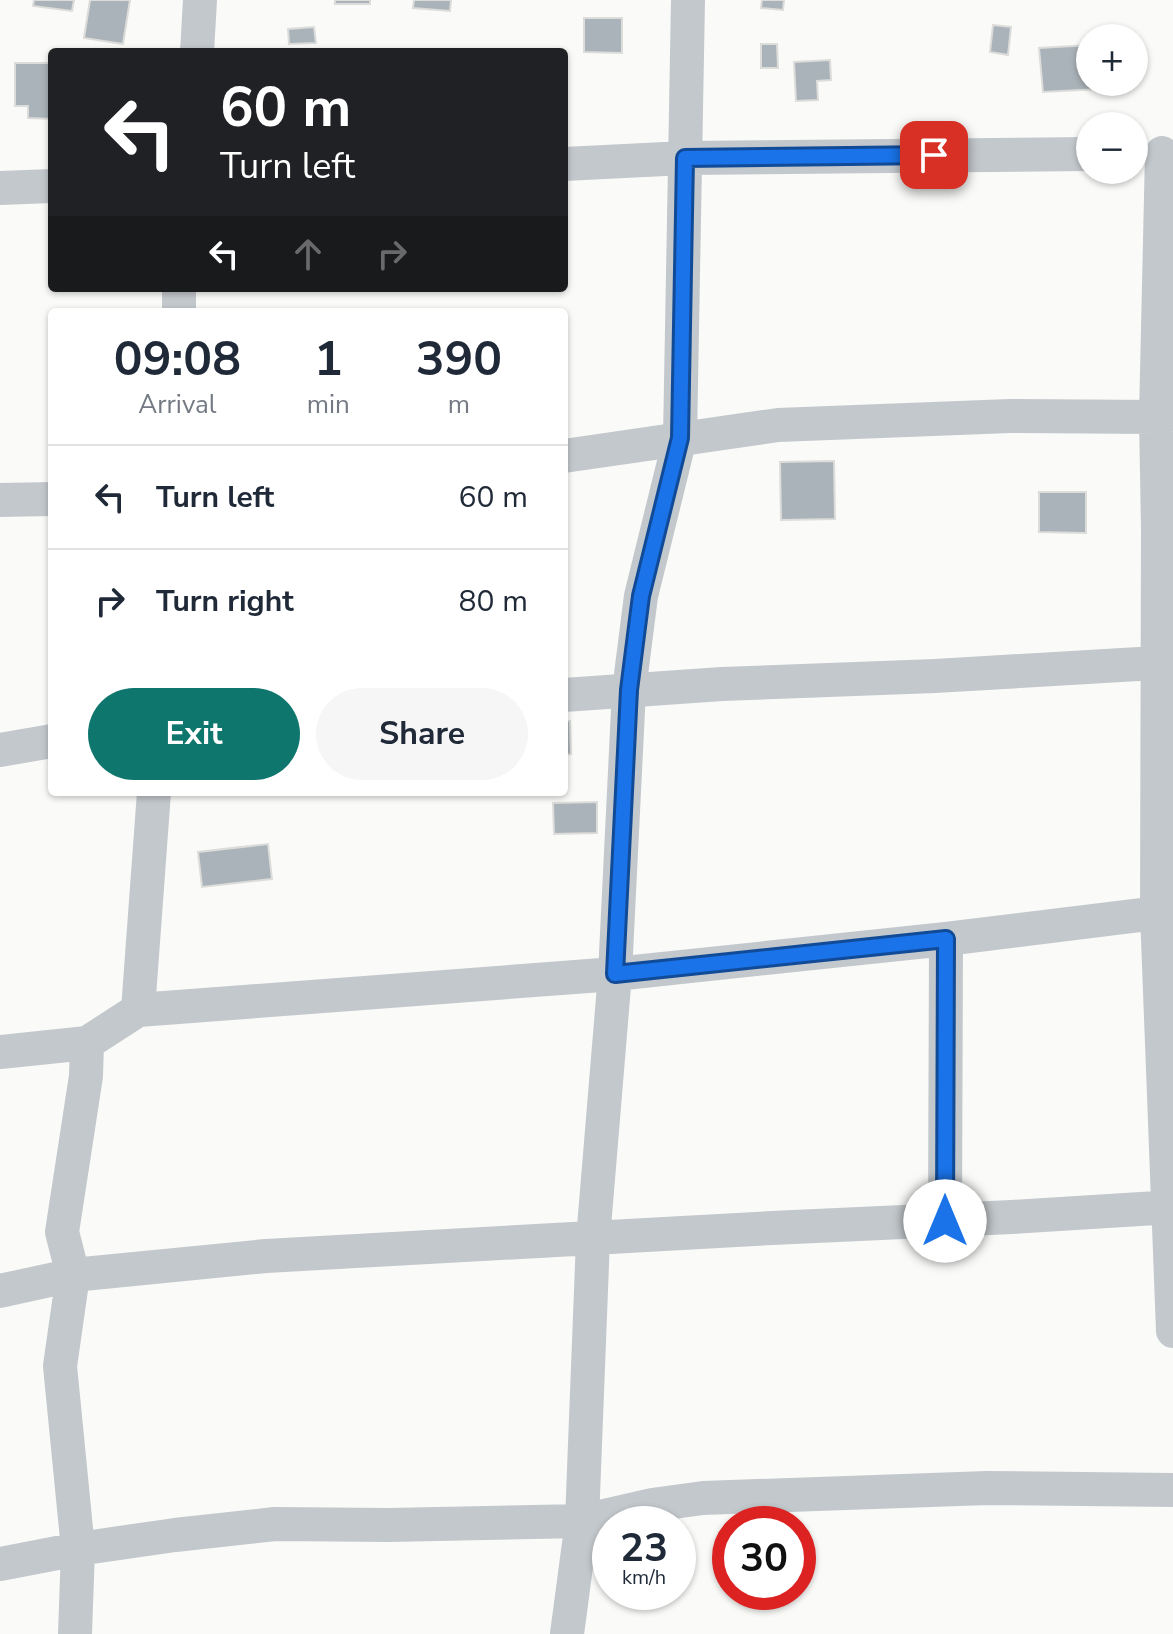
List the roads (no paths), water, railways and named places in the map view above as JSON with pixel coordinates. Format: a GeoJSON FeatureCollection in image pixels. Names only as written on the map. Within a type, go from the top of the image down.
{"type":"FeatureCollection","features":[{"type":"Feature","properties":{"kind":"street"},"geometry":{"type":"LineString","coordinates":[[197,48],[200,0]]}},
{"type":"Feature","properties":{"kind":"street"},"geometry":{"type":"LineString","coordinates":[[567,1634],[582,1521],[593,1239],[615,974],[629,690],[641,596],[680,438],[688,0]]}},
{"type":"Feature","properties":{"kind":"street"},"geometry":{"type":"LineString","coordinates":[[1156,152],[1166,299],[1158,530],[1166,663],[1165,913],[1173,1331]]}},
{"type":"Feature","properties":{"kind":"street"},"geometry":{"type":"LineString","coordinates":[[568,164],[685,158],[1076,154]]}},
{"type":"Feature","properties":{"kind":"street"},"geometry":{"type":"LineString","coordinates":[[0,188],[48,186]]}},
{"type":"Feature","properties":{"kind":"street"},"geometry":{"type":"LineString","coordinates":[[568,455],[778,425],[1010,416],[1164,416]]}},
{"type":"Feature","properties":{"kind":"street"},"geometry":{"type":"LineString","coordinates":[[0,500],[48,499]]}},
{"type":"Feature","properties":{"kind":"street"},"geometry":{"type":"LineString","coordinates":[[568,695],[722,684],[1166,663]]}},
{"type":"Feature","properties":{"kind":"street"},"geometry":{"type":"LineString","coordinates":[[0,750],[48,742]]}},
{"type":"Feature","properties":{"kind":"street"},"geometry":{"type":"LineString","coordinates":[[138,1010],[154,796]]}},
{"type":"Feature","properties":{"kind":"street"},"geometry":{"type":"LineString","coordinates":[[0,1052],[87,1043],[138,1010],[615,974],[1165,913]]}},
{"type":"Feature","properties":{"kind":"street"},"geometry":{"type":"LineString","coordinates":[[945,1221],[946,939]]}},
{"type":"Feature","properties":{"kind":"street"},"geometry":{"type":"LineString","coordinates":[[75,1634],[78,1549],[60,1366],[73,1275],[62,1232],[86,1076],[87,1043]]}},
{"type":"Feature","properties":{"kind":"street"},"geometry":{"type":"LineString","coordinates":[[0,1291],[73,1275],[266,1256],[1170,1207]]}},
{"type":"Feature","properties":{"kind":"street"},"geometry":{"type":"LineString","coordinates":[[0,1564],[78,1549],[275,1524],[582,1521],[652,1505],[703,1498],[987,1488],[1173,1490]]}}]}
